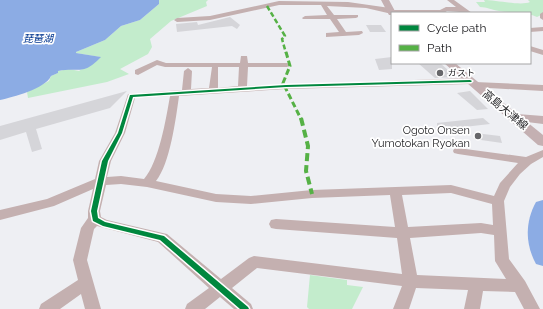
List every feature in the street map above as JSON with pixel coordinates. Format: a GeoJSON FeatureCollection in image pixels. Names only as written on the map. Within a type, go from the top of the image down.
{"type":"FeatureCollection","features":[{"type":"Feature","properties":{"kind":"main road"},"geometry":{"type":"LineString","coordinates":[[385,0],[391,12]]}},
{"type":"Feature","properties":{"kind":"main road","name":"高島大津線"},"geometry":{"type":"LineString","coordinates":[[450,64],[543,142]]}},
{"type":"Feature","properties":{"kind":"main road"},"geometry":{"type":"LineString","coordinates":[[512,117],[543,120]]}},
{"type":"Feature","properties":{"kind":"street"},"geometry":{"type":"LineString","coordinates":[[354,0],[374,9],[391,12],[441,12],[446,10],[462,9]]}},
{"type":"Feature","properties":{"kind":"street"},"geometry":{"type":"LineString","coordinates":[[450,0],[467,12]]}},
{"type":"Feature","properties":{"kind":"street"},"geometry":{"type":"LineString","coordinates":[[177,20],[210,18],[279,3],[318,2],[367,6]]}},
{"type":"Feature","properties":{"kind":"street"},"geometry":{"type":"LineString","coordinates":[[318,2],[332,17],[344,34]]}},
{"type":"Feature","properties":{"kind":"street"},"geometry":{"type":"LineString","coordinates":[[305,18],[356,16]]}},
{"type":"Feature","properties":{"kind":"street"},"geometry":{"type":"LineString","coordinates":[[531,30],[543,30]]}},
{"type":"Feature","properties":{"kind":"street"},"geometry":{"type":"LineString","coordinates":[[329,35],[359,33]]}},
{"type":"Feature","properties":{"kind":"street"},"geometry":{"type":"LineString","coordinates":[[531,48],[543,53]]}},
{"type":"Feature","properties":{"kind":"street"},"geometry":{"type":"LineString","coordinates":[[138,72],[168,56]]}},
{"type":"Feature","properties":{"kind":"street"},"geometry":{"type":"LineString","coordinates":[[157,62],[165,65],[244,62],[287,65]]}},
{"type":"Feature","properties":{"kind":"street"},"geometry":{"type":"LineString","coordinates":[[242,88],[244,62]]}},
{"type":"Feature","properties":{"kind":"street"},"geometry":{"type":"LineString","coordinates":[[213,90],[215,69]]}},
{"type":"Feature","properties":{"kind":"street"},"geometry":{"type":"LineString","coordinates":[[147,183],[156,173],[188,71]]}},
{"type":"Feature","properties":{"kind":"street"},"geometry":{"type":"LineString","coordinates":[[93,309],[80,260],[88,228],[95,219],[94,211],[99,182],[105,161],[120,133],[130,96],[242,88],[473,83],[543,88]]}},
{"type":"Feature","properties":{"kind":"street"},"geometry":{"type":"LineString","coordinates":[[458,151],[527,161]]}},
{"type":"Feature","properties":{"kind":"street"},"geometry":{"type":"LineString","coordinates":[[532,309],[520,286],[502,260],[498,201],[504,186],[516,171],[527,161],[543,153]]}},
{"type":"Feature","properties":{"kind":"street"},"geometry":{"type":"LineString","coordinates":[[0,214],[50,203],[99,182],[121,180],[147,183],[216,198],[251,200],[312,194],[451,189],[498,201]]}},
{"type":"Feature","properties":{"kind":"street"},"geometry":{"type":"LineString","coordinates":[[394,191],[411,281],[400,309]]}},
{"type":"Feature","properties":{"kind":"street"},"geometry":{"type":"LineString","coordinates":[[95,219],[103,224],[162,238],[245,309]]}},
{"type":"Feature","properties":{"kind":"street"},"geometry":{"type":"LineString","coordinates":[[276,224],[402,233],[482,228],[499,230]]}},
{"type":"Feature","properties":{"kind":"street"},"geometry":{"type":"LineString","coordinates":[[193,309],[254,262],[411,281],[478,284],[497,283],[520,286]]}},
{"type":"Feature","properties":{"kind":"street"},"geometry":{"type":"LineString","coordinates":[[47,309],[86,283]]}},
{"type":"Feature","properties":{"kind":"street"},"geometry":{"type":"LineString","coordinates":[[472,309],[478,284]]}},
{"type":"Feature","properties":{"kind":"green space"},"geometry":{"type":"Polygon","coordinates":[[[159,0],[208,0],[206,2],[207,6],[171,21],[150,39],[152,47],[148,54],[120,69],[129,74],[107,82],[28,98],[27,92],[49,81],[51,76],[58,73],[58,71],[69,69],[79,71],[100,57],[76,52],[105,40],[121,26],[140,20],[159,4],[159,0]]]}},
{"type":"Feature","properties":{"kind":"green space"},"geometry":{"type":"Polygon","coordinates":[[[484,0],[526,3],[530,2],[528,0],[543,0],[543,14],[537,17],[531,15],[531,12],[499,11],[480,7],[476,2],[485,2],[484,0]]]}},
{"type":"Feature","properties":{"kind":"green space"},"geometry":{"type":"Polygon","coordinates":[[[310,275],[347,280],[347,285],[363,287],[352,309],[309,309],[307,307],[310,275]]]}},
{"type":"Feature","properties":{"kind":"water","name":"琵琶湖"},"geometry":{"type":"Polygon","coordinates":[[[0,0],[159,0],[159,4],[140,20],[121,26],[105,40],[76,52],[101,57],[90,67],[81,70],[58,71],[58,73],[51,76],[48,81],[36,89],[0,100],[0,0]]]}},
{"type":"Feature","properties":{"kind":"building"},"geometry":{"type":"Polygon","coordinates":[[[230,17],[240,25],[237,29],[232,26],[177,32],[176,24],[197,22],[198,25],[230,17]]]}},
{"type":"Feature","properties":{"kind":"building"},"geometry":{"type":"Polygon","coordinates":[[[366,25],[381,25],[386,32],[370,32],[366,25]]]}},
{"type":"Feature","properties":{"kind":"building"},"geometry":{"type":"Polygon","coordinates":[[[391,57],[392,69],[379,70],[375,59],[391,57]]]}},
{"type":"Feature","properties":{"kind":"building","name":"ガスト"},"geometry":{"type":"Polygon","coordinates":[[[419,64],[441,64],[456,77],[435,78],[419,64]]]}},
{"type":"Feature","properties":{"kind":"building"},"geometry":{"type":"Polygon","coordinates":[[[127,91],[110,108],[36,129],[42,149],[32,152],[26,132],[0,140],[0,126],[127,91]]]}},
{"type":"Feature","properties":{"kind":"building"},"geometry":{"type":"Polygon","coordinates":[[[470,91],[488,109],[477,110],[457,93],[470,91]]]}},
{"type":"Feature","properties":{"kind":"building"},"geometry":{"type":"Polygon","coordinates":[[[483,118],[490,124],[455,128],[437,127],[437,123],[483,118]]]}},
{"type":"Feature","properties":{"kind":"building"},"geometry":{"type":"Polygon","coordinates":[[[475,133],[500,136],[502,143],[474,139],[475,133]]]}},
{"type":"Feature","properties":{"kind":"waterway"},"geometry":{"type":"LineString","coordinates":[[543,207],[537,226],[539,245],[543,258]]}},
{"type":"Feature","properties":{"kind":"marked path"},"geometry":{"type":"LineString","coordinates":[[267,6],[285,36],[282,39],[290,66],[283,83],[301,117],[308,146],[306,171],[312,194]]}},
{"type":"Feature","properties":{"kind":"cycle path"},"geometry":{"type":"LineString","coordinates":[[245,309],[162,238],[103,224],[95,219],[94,211],[105,161],[120,133],[131,96],[286,86],[470,81]]}},
{"type":"Feature","properties":{"kind":"place","name":"ガスト"},"geometry":{"type":"Point","coordinates":[440,73]}},
{"type":"Feature","properties":{"kind":"place","name":"Ogoto Onsen Yumotokan Ryokan"},"geometry":{"type":"Point","coordinates":[478,136]}}]}
